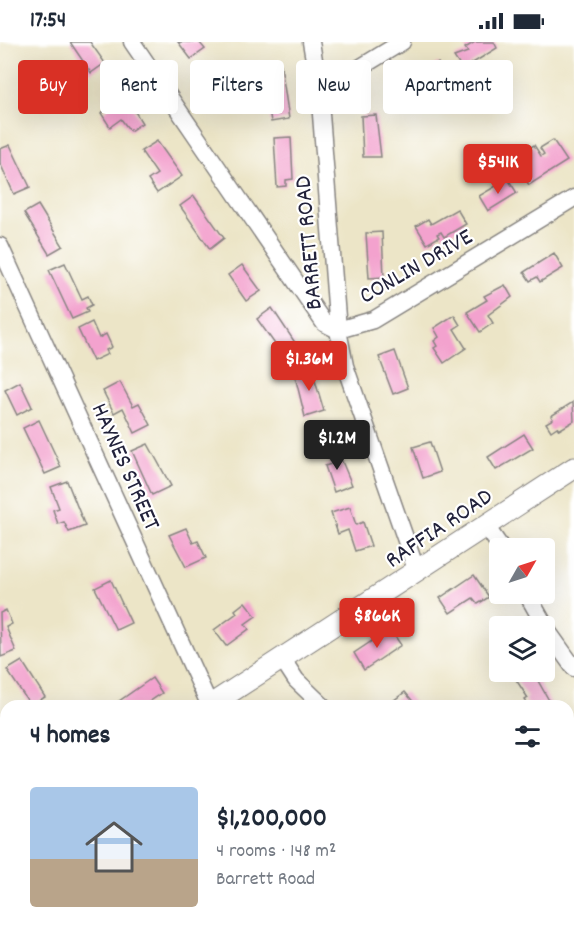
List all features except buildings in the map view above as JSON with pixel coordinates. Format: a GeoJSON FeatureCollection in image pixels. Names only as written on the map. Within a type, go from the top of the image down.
{"type":"FeatureCollection","features":[{"type":"Feature","properties":{"kind":"main road","name":"RAFFIA ROAD"},"geometry":{"type":"LineString","coordinates":[[219,700],[574,468]]}},
{"type":"Feature","properties":{"kind":"street"},"geometry":{"type":"LineString","coordinates":[[132,42],[324,323],[338,330]]}},
{"type":"Feature","properties":{"kind":"street","name":"BARRETT ROAD"},"geometry":{"type":"LineString","coordinates":[[311,42],[314,60]]}},
{"type":"Feature","properties":{"kind":"street"},"geometry":{"type":"LineString","coordinates":[[371,61],[402,42]]}},
{"type":"Feature","properties":{"kind":"street","name":"BARRETT ROAD"},"geometry":{"type":"LineString","coordinates":[[321,114],[338,330],[345,366],[417,572]]}},
{"type":"Feature","properties":{"kind":"street","name":"CONLIN DRIVE"},"geometry":{"type":"LineString","coordinates":[[338,330],[374,320],[574,198]]}},
{"type":"Feature","properties":{"kind":"street","name":"HAYNES STREET"},"geometry":{"type":"LineString","coordinates":[[0,246],[206,700]]}},
{"type":"Feature","properties":{"kind":"street"},"geometry":{"type":"LineString","coordinates":[[486,526],[494,538]]}},
{"type":"Feature","properties":{"kind":"street"},"geometry":{"type":"LineString","coordinates":[[533,604],[549,633],[574,668]]}},
{"type":"Feature","properties":{"kind":"street"},"geometry":{"type":"LineString","coordinates":[[283,660],[296,680],[317,700]]}}]}
